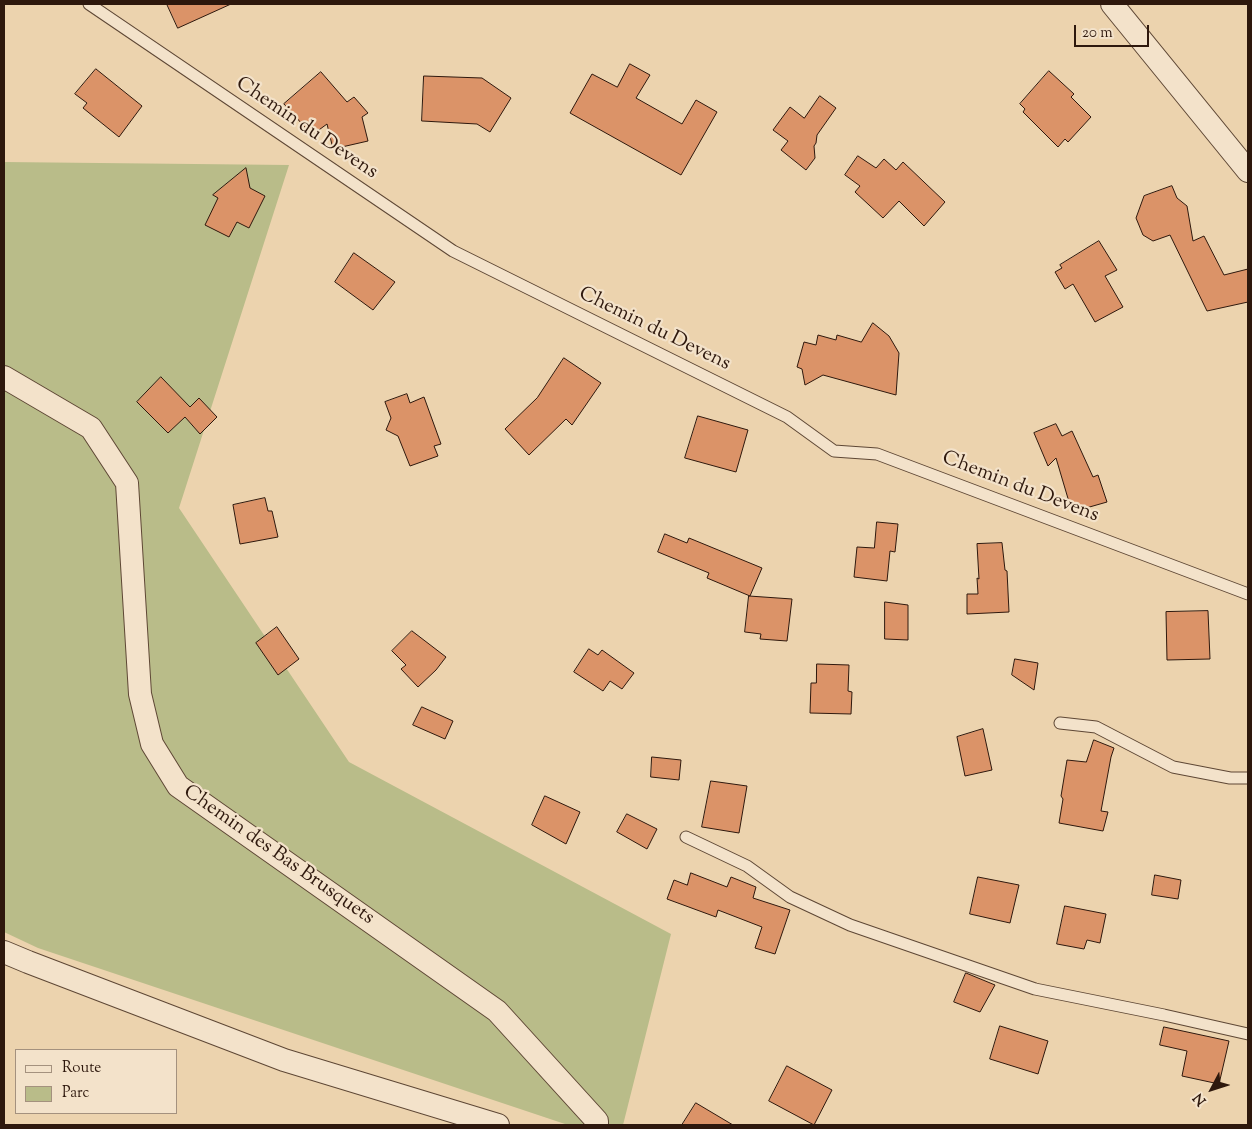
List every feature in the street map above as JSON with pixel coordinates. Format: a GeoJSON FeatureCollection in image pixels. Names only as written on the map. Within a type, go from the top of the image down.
{"type":"FeatureCollection","features":[{"type":"Feature","properties":{"kind":"street"},"geometry":{"type":"LineString","coordinates":[[1112,4],[1248,171]]}},
{"type":"Feature","properties":{"kind":"street","name":"Chemin des Bas Brusquets"},"geometry":{"type":"LineString","coordinates":[[4,377],[91,428],[127,483],[140,694],[152,744],[178,786],[497,1011],[597,1121],[597,1125]]}},
{"type":"Feature","properties":{"kind":"street"},"geometry":{"type":"LineString","coordinates":[[4,952],[284,1060],[498,1125]]}},
{"type":"Feature","properties":{"kind":"lane","name":"Chemin du Devens"},"geometry":{"type":"LineString","coordinates":[[89,4],[453,252],[787,417],[834,451],[877,454],[1248,594]]}},
{"type":"Feature","properties":{"kind":"lane"},"geometry":{"type":"LineString","coordinates":[[1060,724],[1096,727],[1173,767],[1230,778],[1248,778]]}},
{"type":"Feature","properties":{"kind":"lane"},"geometry":{"type":"LineString","coordinates":[[686,837],[746,866],[790,896],[850,924],[878,934],[1035,989],[1248,1034]]}},
{"type":"Feature","properties":{"kind":"green space"},"geometry":{"type":"Polygon","coordinates":[[[4,162],[289,165],[179,508],[349,762],[671,934],[623,1125],[568,1125],[38,948],[4,932],[4,162]]]}},
{"type":"Feature","properties":{"kind":"building"},"geometry":{"type":"Polygon","coordinates":[[[167,4],[231,4],[178,28],[167,4]]]}},
{"type":"Feature","properties":{"kind":"building"},"geometry":{"type":"Polygon","coordinates":[[[630,64],[650,75],[636,98],[682,124],[696,100],[717,112],[681,175],[570,113],[592,74],[617,87],[630,64]]]}},
{"type":"Feature","properties":{"kind":"building"},"geometry":{"type":"Polygon","coordinates":[[[96,69],[142,106],[119,137],[83,108],[87,103],[75,94],[96,69]]]}},
{"type":"Feature","properties":{"kind":"building"},"geometry":{"type":"Polygon","coordinates":[[[1049,71],[1074,94],[1071,97],[1091,117],[1068,142],[1065,139],[1058,147],[1023,112],[1025,109],[1020,104],[1049,71]]]}},
{"type":"Feature","properties":{"kind":"building"},"geometry":{"type":"Polygon","coordinates":[[[321,72],[347,102],[354,97],[368,113],[362,117],[368,141],[333,149],[327,124],[312,135],[284,104],[321,72]]]}},
{"type":"Feature","properties":{"kind":"building"},"geometry":{"type":"Polygon","coordinates":[[[424,76],[482,78],[511,98],[490,132],[477,124],[422,121],[424,76]]]}},
{"type":"Feature","properties":{"kind":"building"},"geometry":{"type":"Polygon","coordinates":[[[820,96],[836,108],[817,135],[814,146],[815,158],[806,170],[781,150],[788,141],[773,130],[790,107],[804,118],[820,96]]]}},
{"type":"Feature","properties":{"kind":"building"},"geometry":{"type":"Polygon","coordinates":[[[858,156],[876,168],[884,159],[896,170],[903,162],[945,202],[924,226],[899,201],[883,218],[855,192],[860,186],[845,175],[858,156]]]}},
{"type":"Feature","properties":{"kind":"building"},"geometry":{"type":"Polygon","coordinates":[[[246,168],[250,188],[265,196],[249,228],[237,222],[229,237],[205,225],[218,198],[213,195],[246,168]]]}},
{"type":"Feature","properties":{"kind":"building"},"geometry":{"type":"Polygon","coordinates":[[[1172,186],[1177,198],[1187,206],[1193,241],[1204,236],[1224,275],[1248,269],[1248,302],[1207,311],[1170,235],[1153,241],[1143,235],[1136,218],[1144,196],[1172,186]]]}},
{"type":"Feature","properties":{"kind":"building"},"geometry":{"type":"Polygon","coordinates":[[[1099,241],[1117,270],[1105,276],[1123,307],[1095,322],[1073,284],[1065,289],[1055,272],[1062,268],[1060,265],[1099,241]]]}},
{"type":"Feature","properties":{"kind":"building"},"geometry":{"type":"Polygon","coordinates":[[[354,253],[395,282],[373,310],[335,282],[354,253]]]}},
{"type":"Feature","properties":{"kind":"building"},"geometry":{"type":"Polygon","coordinates":[[[873,323],[889,336],[899,353],[896,395],[823,375],[805,385],[802,369],[797,367],[804,342],[816,345],[818,335],[836,340],[837,335],[861,342],[873,323]]]}},
{"type":"Feature","properties":{"kind":"building"},"geometry":{"type":"Polygon","coordinates":[[[564,358],[601,383],[572,425],[566,419],[529,455],[505,429],[537,398],[564,358]]]}},
{"type":"Feature","properties":{"kind":"building"},"geometry":{"type":"Polygon","coordinates":[[[161,377],[190,407],[199,398],[217,417],[200,434],[185,417],[168,433],[137,402],[161,377]]]}},
{"type":"Feature","properties":{"kind":"building"},"geometry":{"type":"Polygon","coordinates":[[[407,394],[410,403],[424,397],[441,444],[434,446],[438,456],[410,466],[398,436],[386,430],[391,418],[385,402],[407,394]]]}},
{"type":"Feature","properties":{"kind":"building"},"geometry":{"type":"Polygon","coordinates":[[[698,416],[748,430],[736,472],[685,458],[698,416]]]}},
{"type":"Feature","properties":{"kind":"building"},"geometry":{"type":"Polygon","coordinates":[[[1056,424],[1062,436],[1072,431],[1093,477],[1098,475],[1107,502],[1072,512],[1056,458],[1048,466],[1034,433],[1056,424]]]}},
{"type":"Feature","properties":{"kind":"building"},"geometry":{"type":"Polygon","coordinates":[[[265,498],[268,511],[272,511],[278,537],[240,544],[233,505],[265,498]]]}},
{"type":"Feature","properties":{"kind":"building"},"geometry":{"type":"Polygon","coordinates":[[[877,522],[898,524],[895,552],[890,551],[887,581],[854,577],[857,547],[874,548],[877,522]]]}},
{"type":"Feature","properties":{"kind":"building"},"geometry":{"type":"Polygon","coordinates":[[[665,534],[687,543],[689,538],[762,568],[750,596],[707,578],[709,573],[658,552],[665,534]]]}},
{"type":"Feature","properties":{"kind":"building"},"geometry":{"type":"Polygon","coordinates":[[[1002,543],[1005,570],[1007,571],[1009,612],[967,614],[967,594],[978,594],[977,544],[1002,543]]]}},
{"type":"Feature","properties":{"kind":"building"},"geometry":{"type":"Polygon","coordinates":[[[749,596],[792,599],[787,641],[760,639],[761,634],[745,632],[749,596]]]}},
{"type":"Feature","properties":{"kind":"building"},"geometry":{"type":"Polygon","coordinates":[[[885,602],[908,605],[908,640],[885,639],[885,602]]]}},
{"type":"Feature","properties":{"kind":"building"},"geometry":{"type":"Polygon","coordinates":[[[1208,611],[1210,659],[1167,660],[1166,612],[1208,611]]]}},
{"type":"Feature","properties":{"kind":"building"},"geometry":{"type":"Polygon","coordinates":[[[277,627],[299,659],[278,675],[256,643],[277,627]]]}},
{"type":"Feature","properties":{"kind":"building"},"geometry":{"type":"Polygon","coordinates":[[[412,631],[446,657],[436,670],[418,687],[401,669],[406,665],[392,651],[412,631]]]}},
{"type":"Feature","properties":{"kind":"building"},"geometry":{"type":"Polygon","coordinates":[[[589,649],[598,655],[602,650],[634,673],[622,689],[610,681],[603,691],[574,672],[589,649]]]}},
{"type":"Feature","properties":{"kind":"building"},"geometry":{"type":"Polygon","coordinates":[[[1015,659],[1038,663],[1034,690],[1012,675],[1015,659]]]}},
{"type":"Feature","properties":{"kind":"building"},"geometry":{"type":"Polygon","coordinates":[[[817,664],[849,665],[848,691],[852,692],[851,714],[810,713],[811,683],[816,683],[817,664]]]}},
{"type":"Feature","properties":{"kind":"building"},"geometry":{"type":"Polygon","coordinates":[[[422,707],[453,721],[445,739],[413,725],[422,707]]]}},
{"type":"Feature","properties":{"kind":"building"},"geometry":{"type":"Polygon","coordinates":[[[983,729],[992,770],[965,776],[957,737],[983,729]]]}},
{"type":"Feature","properties":{"kind":"building"},"geometry":{"type":"Polygon","coordinates":[[[1094,740],[1114,748],[1101,811],[1108,812],[1103,831],[1059,823],[1067,760],[1086,762],[1094,740]]]}},
{"type":"Feature","properties":{"kind":"building"},"geometry":{"type":"Polygon","coordinates":[[[652,757],[681,760],[679,780],[651,777],[652,757]]]}},
{"type":"Feature","properties":{"kind":"building"},"geometry":{"type":"Polygon","coordinates":[[[711,781],[747,786],[739,833],[702,827],[711,781]]]}},
{"type":"Feature","properties":{"kind":"building"},"geometry":{"type":"Polygon","coordinates":[[[545,796],[580,812],[566,844],[532,825],[545,796]]]}},
{"type":"Feature","properties":{"kind":"building"},"geometry":{"type":"Polygon","coordinates":[[[627,814],[657,829],[647,849],[617,832],[627,814]]]}},
{"type":"Feature","properties":{"kind":"building"},"geometry":{"type":"Polygon","coordinates":[[[691,873],[727,887],[731,877],[756,887],[753,898],[790,910],[775,954],[755,948],[762,927],[718,910],[716,917],[667,899],[674,880],[687,885],[691,873]]]}},
{"type":"Feature","properties":{"kind":"building"},"geometry":{"type":"Polygon","coordinates":[[[1155,875],[1181,880],[1178,899],[1152,895],[1155,875]]]}},
{"type":"Feature","properties":{"kind":"building"},"geometry":{"type":"Polygon","coordinates":[[[978,877],[1019,885],[1010,923],[970,914],[978,877]]]}},
{"type":"Feature","properties":{"kind":"building"},"geometry":{"type":"Polygon","coordinates":[[[1065,906],[1106,914],[1100,943],[1087,940],[1084,949],[1057,944],[1065,906]]]}},
{"type":"Feature","properties":{"kind":"building"},"geometry":{"type":"Polygon","coordinates":[[[966,973],[995,985],[980,1012],[954,1002],[966,973]]]}},
{"type":"Feature","properties":{"kind":"building"},"geometry":{"type":"Polygon","coordinates":[[[1000,1026],[1048,1041],[1038,1074],[990,1059],[1000,1026]]]}},
{"type":"Feature","properties":{"kind":"building"},"geometry":{"type":"Polygon","coordinates":[[[1164,1027],[1229,1041],[1219,1084],[1182,1076],[1187,1051],[1160,1045],[1164,1027]]]}},
{"type":"Feature","properties":{"kind":"building"},"geometry":{"type":"Polygon","coordinates":[[[787,1066],[832,1090],[814,1125],[769,1101],[787,1066]]]}},
{"type":"Feature","properties":{"kind":"building"},"geometry":{"type":"Polygon","coordinates":[[[696,1103],[733,1125],[682,1125],[696,1103]]]}}]}
